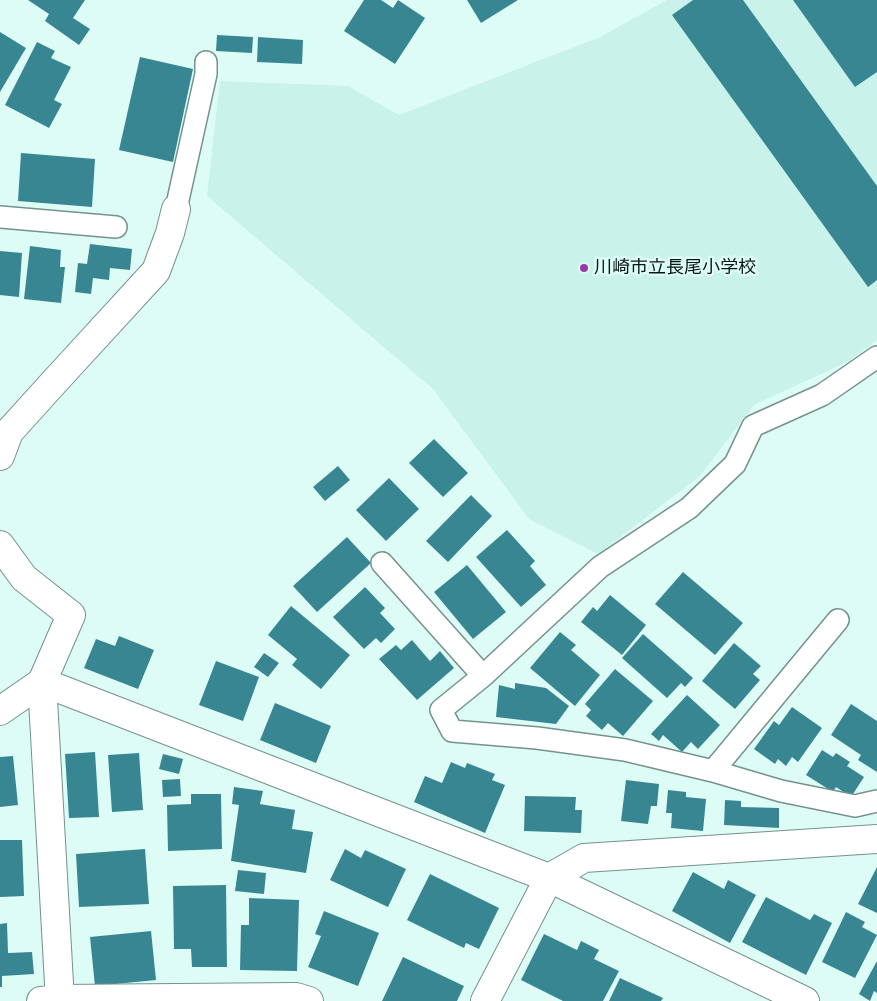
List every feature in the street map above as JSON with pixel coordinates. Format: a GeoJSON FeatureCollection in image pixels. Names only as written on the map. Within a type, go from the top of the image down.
{"type":"FeatureCollection","features":[{"type":"Feature","properties":{"kind":"street"},"geometry":{"type":"LineString","coordinates":[[0,456],[9,432],[156,271],[170,233],[176,209]]}},
{"type":"Feature","properties":{"kind":"street"},"geometry":{"type":"LineString","coordinates":[[0,545],[24,578],[71,615],[42,682],[53,1000],[296,997],[309,1001]]}},
{"type":"Feature","properties":{"kind":"street"},"geometry":{"type":"LineString","coordinates":[[0,711],[42,682]]}},
{"type":"Feature","properties":{"kind":"street"},"geometry":{"type":"LineString","coordinates":[[42,682],[549,878],[806,1001]]}},
{"type":"Feature","properties":{"kind":"street"},"geometry":{"type":"LineString","coordinates":[[485,1001],[549,878],[584,858],[877,838]]}},
{"type":"Feature","properties":{"kind":"lane"},"geometry":{"type":"LineString","coordinates":[[176,209],[206,74],[206,62]]}},
{"type":"Feature","properties":{"kind":"lane"},"geometry":{"type":"LineString","coordinates":[[0,217],[116,227]]}},
{"type":"Feature","properties":{"kind":"lane"},"geometry":{"type":"LineString","coordinates":[[877,357],[822,395],[753,426],[735,464],[689,508],[600,567],[483,676],[441,710],[452,731],[537,738],[625,750],[713,771],[781,791],[855,806],[877,801]]}},
{"type":"Feature","properties":{"kind":"lane"},"geometry":{"type":"LineString","coordinates":[[382,564],[483,676]]}},
{"type":"Feature","properties":{"kind":"lane"},"geometry":{"type":"LineString","coordinates":[[713,771],[838,620]]}},
{"type":"Feature","properties":{"kind":"shaded area","name":"川崎市立長尾小学校"},"geometry":{"type":"Polygon","coordinates":[[[667,0],[877,0],[877,340],[849,361],[754,405],[700,476],[598,554],[529,519],[433,389],[207,196],[220,81],[348,86],[399,115],[600,37],[667,0]]]}},
{"type":"Feature","properties":{"kind":"building"},"geometry":{"type":"Polygon","coordinates":[[[28,0],[85,0],[73,18],[90,29],[79,45],[45,21],[49,14],[28,0]]]}},
{"type":"Feature","properties":{"kind":"building"},"geometry":{"type":"Polygon","coordinates":[[[364,0],[381,0],[393,8],[398,0],[425,18],[395,64],[344,31],[364,0]]]}},
{"type":"Feature","properties":{"kind":"building"},"geometry":{"type":"Polygon","coordinates":[[[467,0],[518,0],[481,23],[467,0]]]}},
{"type":"Feature","properties":{"kind":"building"},"geometry":{"type":"Polygon","coordinates":[[[693,0],[743,0],[877,186],[877,280],[868,287],[672,15],[693,0]]]}},
{"type":"Feature","properties":{"kind":"building"},"geometry":{"type":"Polygon","coordinates":[[[793,0],[877,0],[877,72],[855,87],[793,0]]]}},
{"type":"Feature","properties":{"kind":"building"},"geometry":{"type":"Polygon","coordinates":[[[0,32],[26,48],[0,92],[0,32]]]}},
{"type":"Feature","properties":{"kind":"building"},"geometry":{"type":"Polygon","coordinates":[[[217,35],[253,37],[252,53],[216,51],[217,35]]]}},
{"type":"Feature","properties":{"kind":"building"},"geometry":{"type":"Polygon","coordinates":[[[258,37],[303,40],[302,64],[257,62],[258,37]]]}},
{"type":"Feature","properties":{"kind":"building"},"geometry":{"type":"Polygon","coordinates":[[[37,42],[55,51],[51,58],[71,67],[54,100],[62,104],[49,128],[5,105],[37,42]]]}},
{"type":"Feature","properties":{"kind":"building"},"geometry":{"type":"Polygon","coordinates":[[[140,57],[193,69],[173,162],[119,150],[140,57]]]}},
{"type":"Feature","properties":{"kind":"building"},"geometry":{"type":"Polygon","coordinates":[[[21,153],[95,159],[92,207],[18,201],[21,153]]]}},
{"type":"Feature","properties":{"kind":"building"},"geometry":{"type":"Polygon","coordinates":[[[90,244],[132,249],[130,270],[110,268],[109,280],[93,278],[91,294],[75,292],[78,263],[87,264],[90,244]]]}},
{"type":"Feature","properties":{"kind":"building"},"geometry":{"type":"Polygon","coordinates":[[[30,246],[61,250],[60,267],[65,267],[61,303],[24,299],[30,246]]]}},
{"type":"Feature","properties":{"kind":"building"},"geometry":{"type":"Polygon","coordinates":[[[0,251],[22,253],[19,297],[0,295],[0,251]]]}},
{"type":"Feature","properties":{"kind":"building"},"geometry":{"type":"Polygon","coordinates":[[[434,439],[468,473],[443,497],[409,463],[434,439]]]}},
{"type":"Feature","properties":{"kind":"building"},"geometry":{"type":"Polygon","coordinates":[[[338,466],[350,480],[325,501],[313,487],[338,466]]]}},
{"type":"Feature","properties":{"kind":"building"},"geometry":{"type":"Polygon","coordinates":[[[389,478],[419,509],[386,541],[356,510],[389,478]]]}},
{"type":"Feature","properties":{"kind":"building"},"geometry":{"type":"Polygon","coordinates":[[[471,495],[492,516],[448,562],[426,541],[471,495]]]}},
{"type":"Feature","properties":{"kind":"building"},"geometry":{"type":"Polygon","coordinates":[[[507,530],[535,561],[530,566],[546,585],[521,607],[476,557],[507,530]]]}},
{"type":"Feature","properties":{"kind":"building"},"geometry":{"type":"Polygon","coordinates":[[[347,537],[371,563],[317,612],[293,586],[347,537]]]}},
{"type":"Feature","properties":{"kind":"building"},"geometry":{"type":"Polygon","coordinates":[[[467,565],[506,612],[473,639],[434,592],[467,565]]]}},
{"type":"Feature","properties":{"kind":"building"},"geometry":{"type":"Polygon","coordinates":[[[683,572],[743,623],[715,655],[655,604],[683,572]]]}},
{"type":"Feature","properties":{"kind":"building"},"geometry":{"type":"Polygon","coordinates":[[[365,587],[385,608],[380,613],[395,629],[381,643],[376,638],[364,649],[333,617],[365,587]]]}},
{"type":"Feature","properties":{"kind":"building"},"geometry":{"type":"Polygon","coordinates":[[[610,595],[646,625],[622,655],[581,622],[593,607],[597,611],[610,595]]]}},
{"type":"Feature","properties":{"kind":"building"},"geometry":{"type":"Polygon","coordinates":[[[291,606],[350,655],[321,689],[292,665],[297,659],[268,635],[291,606]]]}},
{"type":"Feature","properties":{"kind":"building"},"geometry":{"type":"Polygon","coordinates":[[[560,632],[576,645],[571,650],[600,675],[575,706],[530,668],[560,632]]]}},
{"type":"Feature","properties":{"kind":"building"},"geometry":{"type":"Polygon","coordinates":[[[643,634],[693,678],[685,687],[681,683],[667,698],[622,658],[643,634]]]}},
{"type":"Feature","properties":{"kind":"building"},"geometry":{"type":"Polygon","coordinates":[[[119,636],[154,650],[138,689],[84,668],[96,639],[115,646],[119,636]]]}},
{"type":"Feature","properties":{"kind":"building"},"geometry":{"type":"Polygon","coordinates":[[[412,640],[430,661],[440,651],[454,668],[417,700],[379,659],[396,645],[401,650],[412,640]]]}},
{"type":"Feature","properties":{"kind":"building"},"geometry":{"type":"Polygon","coordinates":[[[734,643],[761,666],[753,674],[760,680],[735,709],[702,681],[734,643]]]}},
{"type":"Feature","properties":{"kind":"building"},"geometry":{"type":"Polygon","coordinates":[[[264,653],[279,663],[268,677],[254,667],[264,653]]]}},
{"type":"Feature","properties":{"kind":"building"},"geometry":{"type":"Polygon","coordinates":[[[216,661],[259,677],[243,721],[199,705],[216,661]]]}},
{"type":"Feature","properties":{"kind":"building"},"geometry":{"type":"Polygon","coordinates":[[[615,669],[653,701],[623,736],[608,723],[602,730],[586,716],[591,710],[585,704],[615,669]]]}},
{"type":"Feature","properties":{"kind":"building"},"geometry":{"type":"Polygon","coordinates":[[[515,683],[546,688],[569,706],[556,724],[496,717],[499,685],[515,689],[515,683]]]}},
{"type":"Feature","properties":{"kind":"building"},"geometry":{"type":"Polygon","coordinates":[[[687,695],[720,725],[698,749],[691,742],[682,752],[663,735],[659,741],[651,734],[687,695]]]}},
{"type":"Feature","properties":{"kind":"building"},"geometry":{"type":"Polygon","coordinates":[[[275,703],[331,726],[316,763],[260,740],[275,703]]]}},
{"type":"Feature","properties":{"kind":"building"},"geometry":{"type":"Polygon","coordinates":[[[851,704],[877,721],[877,772],[858,760],[861,755],[831,735],[851,704]]]}},
{"type":"Feature","properties":{"kind":"building"},"geometry":{"type":"Polygon","coordinates":[[[792,707],[822,728],[798,762],[792,757],[786,766],[778,759],[775,764],[754,749],[774,721],[779,725],[792,707]]]}},
{"type":"Feature","properties":{"kind":"building"},"geometry":{"type":"Polygon","coordinates":[[[822,750],[833,757],[836,753],[850,762],[847,766],[864,777],[851,797],[836,787],[833,792],[806,775],[822,750]]]}},
{"type":"Feature","properties":{"kind":"building"},"geometry":{"type":"Polygon","coordinates":[[[95,752],[99,817],[69,818],[65,754],[95,752]]]}},
{"type":"Feature","properties":{"kind":"building"},"geometry":{"type":"Polygon","coordinates":[[[139,753],[143,810],[112,812],[108,755],[139,753]]]}},
{"type":"Feature","properties":{"kind":"building"},"geometry":{"type":"Polygon","coordinates":[[[163,754],[183,759],[179,774],[159,769],[163,754]]]}},
{"type":"Feature","properties":{"kind":"building"},"geometry":{"type":"Polygon","coordinates":[[[13,756],[18,805],[0,807],[0,757],[13,756]]]}},
{"type":"Feature","properties":{"kind":"building"},"geometry":{"type":"Polygon","coordinates":[[[451,762],[465,768],[467,763],[495,774],[492,780],[505,785],[485,833],[414,802],[425,776],[442,783],[451,762]]]}},
{"type":"Feature","properties":{"kind":"building"},"geometry":{"type":"Polygon","coordinates":[[[180,779],[181,796],[163,797],[162,780],[180,779]]]}},
{"type":"Feature","properties":{"kind":"building"},"geometry":{"type":"Polygon","coordinates":[[[626,780],[659,784],[657,806],[651,806],[648,824],[621,821],[626,780]]]}},
{"type":"Feature","properties":{"kind":"building"},"geometry":{"type":"Polygon","coordinates":[[[234,787],[263,791],[260,804],[295,810],[292,829],[313,832],[306,873],[231,861],[239,805],[232,804],[234,787]]]}},
{"type":"Feature","properties":{"kind":"building"},"geometry":{"type":"Polygon","coordinates":[[[668,790],[686,792],[686,797],[706,799],[703,831],[671,828],[672,813],[666,813],[668,790]]]}},
{"type":"Feature","properties":{"kind":"building"},"geometry":{"type":"Polygon","coordinates":[[[191,794],[221,794],[222,849],[168,851],[167,805],[191,804],[191,794]]]}},
{"type":"Feature","properties":{"kind":"building"},"geometry":{"type":"Polygon","coordinates":[[[525,796],[576,797],[575,810],[582,810],[581,833],[524,831],[525,796]]]}},
{"type":"Feature","properties":{"kind":"building"},"geometry":{"type":"Polygon","coordinates":[[[725,800],[741,801],[741,807],[779,808],[779,828],[724,825],[725,800]]]}},
{"type":"Feature","properties":{"kind":"building"},"geometry":{"type":"Polygon","coordinates":[[[0,840],[22,840],[24,896],[0,897],[0,840]]]}},
{"type":"Feature","properties":{"kind":"building"},"geometry":{"type":"Polygon","coordinates":[[[145,849],[149,904],[79,907],[76,854],[145,849]]]}},
{"type":"Feature","properties":{"kind":"building"},"geometry":{"type":"Polygon","coordinates":[[[345,849],[361,858],[365,850],[406,869],[388,907],[330,880],[345,849]]]}},
{"type":"Feature","properties":{"kind":"building"},"geometry":{"type":"Polygon","coordinates":[[[877,867],[877,913],[858,904],[877,867]]]}},
{"type":"Feature","properties":{"kind":"building"},"geometry":{"type":"Polygon","coordinates":[[[238,870],[266,873],[264,894],[235,891],[238,870]]]}},
{"type":"Feature","properties":{"kind":"building"},"geometry":{"type":"Polygon","coordinates":[[[693,872],[724,889],[728,880],[756,895],[730,943],[672,911],[693,872]]]}},
{"type":"Feature","properties":{"kind":"building"},"geometry":{"type":"Polygon","coordinates":[[[430,874],[499,908],[479,949],[466,943],[464,948],[407,920],[430,874]]]}},
{"type":"Feature","properties":{"kind":"building"},"geometry":{"type":"Polygon","coordinates":[[[226,885],[227,967],[192,967],[191,949],[174,949],[173,886],[226,885]]]}},
{"type":"Feature","properties":{"kind":"building"},"geometry":{"type":"Polygon","coordinates":[[[766,897],[810,920],[814,914],[832,923],[806,975],[742,942],[766,897]]]}},
{"type":"Feature","properties":{"kind":"building"},"geometry":{"type":"Polygon","coordinates":[[[249,898],[299,900],[297,971],[240,970],[241,925],[249,925],[249,898]]]}},
{"type":"Feature","properties":{"kind":"building"},"geometry":{"type":"Polygon","coordinates":[[[324,911],[379,933],[358,986],[308,967],[321,936],[315,934],[324,911]]]}},
{"type":"Feature","properties":{"kind":"building"},"geometry":{"type":"Polygon","coordinates":[[[846,912],[865,922],[862,927],[877,935],[855,978],[822,962],[846,912]]]}},
{"type":"Feature","properties":{"kind":"building"},"geometry":{"type":"Polygon","coordinates":[[[7,923],[8,953],[32,952],[34,974],[2,976],[2,987],[0,987],[0,924],[7,923]]]}},
{"type":"Feature","properties":{"kind":"building"},"geometry":{"type":"Polygon","coordinates":[[[151,931],[156,980],[95,986],[90,937],[151,931]]]}},
{"type":"Feature","properties":{"kind":"building"},"geometry":{"type":"Polygon","coordinates":[[[544,934],[577,950],[581,941],[599,950],[594,959],[619,971],[603,1001],[563,1001],[521,980],[544,934]]]}},
{"type":"Feature","properties":{"kind":"building"},"geometry":{"type":"Polygon","coordinates":[[[403,957],[464,986],[457,1001],[382,1001],[403,957]]]}},
{"type":"Feature","properties":{"kind":"building"},"geometry":{"type":"Polygon","coordinates":[[[877,961],[877,993],[874,991],[870,1001],[859,994],[877,961]]]}},
{"type":"Feature","properties":{"kind":"building"},"geometry":{"type":"Polygon","coordinates":[[[620,978],[663,998],[661,1001],[609,1001],[620,978]]]}},
{"type":"Feature","properties":{"kind":"place","name":"川崎市立長尾小学校"},"geometry":{"type":"Point","coordinates":[584,268]}}]}
